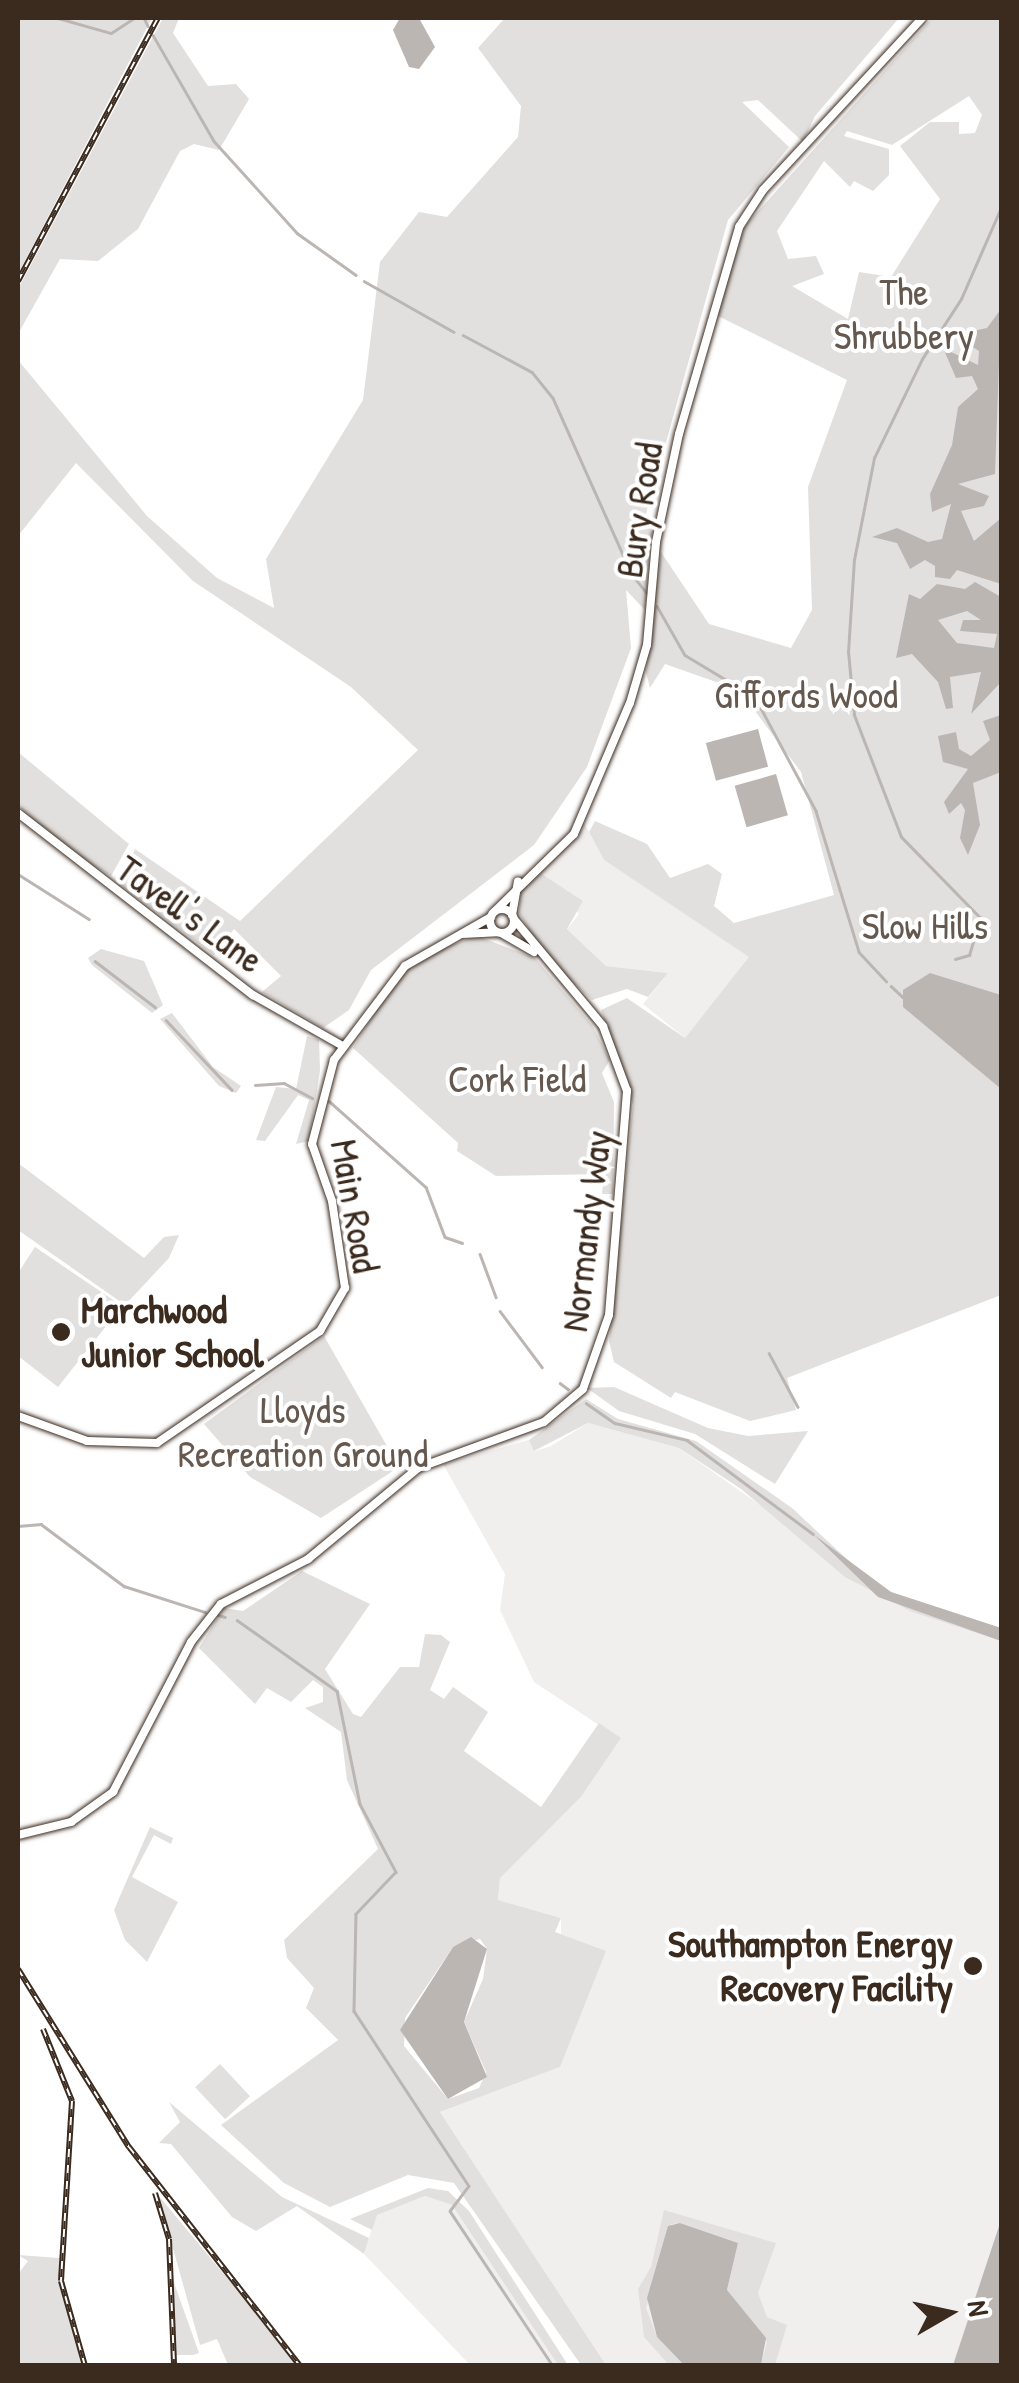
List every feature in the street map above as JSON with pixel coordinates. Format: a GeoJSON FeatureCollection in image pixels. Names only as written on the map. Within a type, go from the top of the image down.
{"type":"FeatureCollection","features":[{"type":"Feature","properties":{"kind":"street","name":"Bury Road"},"geometry":{"type":"LineString","coordinates":[[342,1045],[405,966],[492,915],[518,882],[583,821],[630,703],[647,644],[670,473],[722,277],[750,206],[922,18]]}},
{"type":"Feature","properties":{"kind":"street","name":"Tavell's Lane"},"geometry":{"type":"LineString","coordinates":[[18,813],[253,996],[342,1045]]}},
{"type":"Feature","properties":{"kind":"street"},"geometry":{"type":"LineString","coordinates":[[462,934],[499,933],[513,917],[518,882]]}},
{"type":"Feature","properties":{"kind":"street"},"geometry":{"type":"LineString","coordinates":[[499,933],[492,915],[513,917]]}},
{"type":"Feature","properties":{"kind":"street","name":"Normandy Way"},"geometry":{"type":"LineString","coordinates":[[18,1835],[62,1826],[113,1792],[190,1642],[221,1604],[308,1559],[418,1468],[533,1426],[583,1389],[609,1315],[627,1092],[602,1026],[538,954],[513,917]]}},
{"type":"Feature","properties":{"kind":"street","name":"Normandy Way"},"geometry":{"type":"LineString","coordinates":[[499,933],[538,954]]}},
{"type":"Feature","properties":{"kind":"street","name":"Main Road"},"geometry":{"type":"LineString","coordinates":[[18,1416],[87,1441],[157,1444],[289,1359],[327,1323],[342,1301],[344,1272],[312,1138],[342,1045]]}},
{"type":"Feature","properties":{"kind":"shaded area"},"geometry":{"type":"Polygon","coordinates":[[[400,18],[419,18],[435,47],[419,69],[409,67],[393,30],[400,18]]]}},
{"type":"Feature","properties":{"kind":"shaded area"},"geometry":{"type":"Polygon","coordinates":[[[1001,309],[995,474],[958,484],[989,496],[984,506],[961,511],[974,541],[1001,518],[1001,584],[957,570],[950,579],[935,577],[935,566],[925,560],[910,569],[897,543],[872,537],[897,528],[928,542],[942,539],[951,504],[932,512],[930,494],[952,445],[958,407],[978,389],[972,376],[956,378],[943,348],[978,365],[979,351],[954,335],[987,328],[1001,309]]]}},
{"type":"Feature","properties":{"kind":"shaded area"},"geometry":{"type":"Polygon","coordinates":[[[975,582],[1001,597],[1002,681],[971,714],[981,672],[950,677],[953,708],[946,709],[938,682],[912,654],[896,658],[909,594],[920,599],[937,584],[965,589],[975,582]],[[967,611],[938,620],[957,643],[994,648],[997,634],[960,631],[963,620],[981,620],[967,611]]]}},
{"type":"Feature","properties":{"kind":"shaded area"},"geometry":{"type":"Polygon","coordinates":[[[1001,715],[1001,772],[973,783],[980,825],[968,855],[960,838],[965,810],[961,803],[949,814],[944,802],[968,769],[943,762],[938,736],[956,732],[959,749],[971,756],[990,740],[983,721],[1001,715]]]}},
{"type":"Feature","properties":{"kind":"shaded area"},"geometry":{"type":"Polygon","coordinates":[[[758,729],[768,767],[716,781],[706,743],[758,729]]]}},
{"type":"Feature","properties":{"kind":"shaded area"},"geometry":{"type":"Polygon","coordinates":[[[776,774],[788,815],[747,827],[735,786],[776,774]]]}},
{"type":"Feature","properties":{"kind":"shaded area"},"geometry":{"type":"Polygon","coordinates":[[[583,821],[604,860],[750,957],[685,1038],[643,1004],[668,973],[606,966],[567,929],[579,914],[537,871],[583,821]]]}},
{"type":"Feature","properties":{"kind":"shaded area"},"geometry":{"type":"Polygon","coordinates":[[[930,973],[1001,995],[1001,1089],[903,1007],[903,990],[930,973]]]}},
{"type":"Feature","properties":{"kind":"shaded area"},"geometry":{"type":"Polygon","coordinates":[[[588,1423],[679,1448],[912,1612],[1001,1641],[1001,2220],[953,2365],[606,2365],[440,2112],[560,2067],[561,1918],[498,1900],[500,1877],[581,1797],[620,1739],[534,1682],[500,1610],[505,1574],[443,1464],[529,1440],[535,1451],[551,1446],[588,1423]]]}},
{"type":"Feature","properties":{"kind":"shaded area"},"geometry":{"type":"Polygon","coordinates":[[[813,1534],[891,1592],[1001,1628],[1001,1641],[878,1597],[813,1534]]]}},
{"type":"Feature","properties":{"kind":"shaded area"},"geometry":{"type":"Polygon","coordinates":[[[471,1937],[487,1949],[464,2022],[487,2077],[448,2099],[400,2030],[453,1947],[471,1937]]]}},
{"type":"Feature","properties":{"kind":"shaded area"},"geometry":{"type":"Polygon","coordinates":[[[425,2196],[452,2205],[558,2365],[470,2365],[364,2254],[376,2215],[425,2196]]]}},
{"type":"Feature","properties":{"kind":"shaded area"},"geometry":{"type":"Polygon","coordinates":[[[1001,2220],[1001,2365],[953,2365],[1001,2220]]]}},
{"type":"Feature","properties":{"kind":"shaded area"},"geometry":{"type":"Polygon","coordinates":[[[680,2223],[738,2243],[727,2290],[766,2338],[761,2365],[684,2365],[657,2337],[647,2298],[668,2226],[680,2223]]]}},
{"type":"Feature","properties":{"kind":"green space"},"geometry":{"type":"Polygon","coordinates":[[[18,18],[152,18],[18,274],[18,18]]]}},
{"type":"Feature","properties":{"kind":"green space"},"geometry":{"type":"Polygon","coordinates":[[[163,18],[179,18],[173,33],[208,86],[236,84],[249,99],[219,150],[194,144],[180,151],[138,229],[98,261],[60,259],[18,334],[18,289],[163,18]]]}},
{"type":"Feature","properties":{"kind":"green space"},"geometry":{"type":"Polygon","coordinates":[[[505,18],[899,18],[815,116],[803,142],[758,100],[742,102],[789,147],[728,220],[644,521],[652,532],[645,610],[626,590],[631,648],[587,767],[534,845],[371,970],[349,1010],[323,1028],[262,992],[281,976],[234,929],[214,955],[119,884],[135,849],[240,921],[418,750],[351,687],[193,581],[76,463],[18,536],[18,360],[147,516],[217,578],[274,608],[266,559],[363,400],[380,262],[419,212],[447,217],[518,137],[521,106],[478,48],[505,18]]]}},
{"type":"Feature","properties":{"kind":"green space"},"geometry":{"type":"Polygon","coordinates":[[[932,18],[1001,18],[1001,1070],[918,1019],[1001,1089],[1001,1295],[787,1378],[796,1410],[750,1421],[675,1392],[671,1398],[614,1362],[609,1341],[633,1105],[601,1010],[627,998],[685,1038],[749,957],[604,860],[589,832],[595,821],[647,844],[670,878],[708,864],[722,874],[714,906],[734,923],[834,895],[801,772],[739,690],[665,664],[650,688],[646,672],[661,552],[709,624],[791,648],[812,610],[808,487],[847,380],[716,315],[745,226],[932,18]],[[969,96],[892,145],[847,131],[844,136],[889,149],[889,175],[873,191],[854,181],[850,187],[824,161],[777,231],[788,259],[816,256],[824,274],[792,286],[848,319],[859,272],[891,277],[940,199],[900,146],[930,122],[959,122],[959,134],[975,133],[982,115],[969,96]]]}},
{"type":"Feature","properties":{"kind":"green space"},"geometry":{"type":"Polygon","coordinates":[[[18,752],[129,844],[111,876],[65,849],[18,805],[18,752]]]}},
{"type":"Feature","properties":{"kind":"green space"},"geometry":{"type":"Polygon","coordinates":[[[537,871],[583,901],[567,929],[606,966],[668,973],[648,997],[627,989],[592,1000],[545,956],[519,913],[521,892],[537,871]]]}},
{"type":"Feature","properties":{"kind":"green space","name":"Cork Field"},"geometry":{"type":"Polygon","coordinates":[[[477,936],[535,958],[592,1025],[610,1060],[602,1073],[614,1102],[613,1194],[602,1194],[604,1174],[496,1176],[457,1151],[458,1143],[353,1048],[395,981],[426,954],[477,936]]]}},
{"type":"Feature","properties":{"kind":"green space"},"geometry":{"type":"Polygon","coordinates":[[[101,949],[144,961],[163,1005],[152,1013],[92,965],[88,958],[101,949]]]}},
{"type":"Feature","properties":{"kind":"green space"},"geometry":{"type":"Polygon","coordinates":[[[172,1013],[213,1067],[241,1086],[236,1093],[219,1086],[160,1019],[172,1013]]]}},
{"type":"Feature","properties":{"kind":"green space"},"geometry":{"type":"Polygon","coordinates":[[[307,1036],[319,1040],[320,1070],[309,1141],[296,1144],[309,1100],[298,1095],[265,1141],[256,1140],[276,1087],[296,1089],[307,1036]]]}},
{"type":"Feature","properties":{"kind":"green space"},"geometry":{"type":"Polygon","coordinates":[[[18,1163],[144,1258],[164,1237],[179,1235],[169,1258],[125,1305],[18,1230],[18,1163]]]}},
{"type":"Feature","properties":{"kind":"green space","name":"Marchwood Junior School"},"geometry":{"type":"Polygon","coordinates":[[[35,1247],[122,1306],[58,1387],[18,1356],[18,1273],[35,1247]]]}},
{"type":"Feature","properties":{"kind":"green space","name":"Lloyds Recreation Ground"},"geometry":{"type":"Polygon","coordinates":[[[324,1336],[399,1467],[321,1518],[250,1477],[204,1424],[324,1336]]]}},
{"type":"Feature","properties":{"kind":"green space"},"geometry":{"type":"Polygon","coordinates":[[[614,1387],[708,1428],[748,1436],[808,1431],[775,1484],[695,1434],[619,1411],[587,1388],[614,1387]]]}},
{"type":"Feature","properties":{"kind":"green space"},"geometry":{"type":"Polygon","coordinates":[[[586,1399],[618,1419],[696,1441],[792,1508],[863,1574],[891,1592],[1001,1628],[1001,1641],[912,1612],[845,1577],[741,1489],[679,1448],[588,1423],[534,1451],[529,1440],[586,1399]]]}},
{"type":"Feature","properties":{"kind":"green space"},"geometry":{"type":"Polygon","coordinates":[[[302,1571],[370,1604],[325,1669],[353,1714],[361,1717],[400,1667],[419,1667],[425,1634],[441,1635],[450,1642],[430,1690],[444,1699],[453,1687],[488,1712],[464,1751],[541,1807],[599,1723],[621,1738],[581,1797],[500,1878],[498,1900],[561,1918],[555,1932],[606,1951],[560,2067],[440,2112],[606,2365],[581,2365],[454,2183],[408,2175],[330,2207],[284,2183],[221,2125],[338,2040],[306,2008],[314,1988],[287,1958],[284,1940],[378,1849],[347,1780],[341,1732],[305,1708],[323,1702],[323,1687],[313,1680],[291,1702],[267,1688],[255,1704],[199,1648],[224,1608],[243,1611],[302,1571]],[[480,1939],[453,1947],[405,2018],[404,2046],[448,2099],[479,2088],[486,2072],[464,2022],[483,1979],[487,1949],[480,1939]]]}},
{"type":"Feature","properties":{"kind":"green space"},"geometry":{"type":"Polygon","coordinates":[[[150,1827],[173,1838],[171,1844],[154,1835],[132,1877],[178,1902],[147,1962],[125,1940],[114,1910],[150,1827]]]}},
{"type":"Feature","properties":{"kind":"green space"},"geometry":{"type":"Polygon","coordinates":[[[220,2064],[250,2096],[225,2119],[195,2087],[220,2064]]]}},
{"type":"Feature","properties":{"kind":"green space"},"geometry":{"type":"Polygon","coordinates":[[[169,2102],[282,2197],[369,2238],[364,2254],[297,2206],[256,2231],[232,2217],[171,2144],[159,2143],[180,2122],[169,2102]]]}},
{"type":"Feature","properties":{"kind":"green space"},"geometry":{"type":"Polygon","coordinates":[[[428,2188],[448,2191],[469,2211],[568,2365],[558,2365],[452,2205],[425,2196],[377,2215],[372,2230],[350,2219],[428,2188]]]}},
{"type":"Feature","properties":{"kind":"green space"},"geometry":{"type":"Polygon","coordinates":[[[158,2195],[295,2365],[228,2365],[217,2339],[200,2345],[158,2195]]]}},
{"type":"Feature","properties":{"kind":"green space"},"geometry":{"type":"Polygon","coordinates":[[[664,2210],[776,2243],[758,2293],[767,2317],[787,2325],[775,2365],[761,2365],[767,2342],[727,2290],[738,2243],[681,2223],[671,2224],[646,2308],[657,2337],[684,2365],[669,2365],[644,2337],[638,2289],[651,2267],[664,2210]]]}},
{"type":"Feature","properties":{"kind":"green space"},"geometry":{"type":"Polygon","coordinates":[[[18,2255],[59,2258],[83,2365],[18,2365],[18,2274],[28,2261],[18,2255]]]}},
{"type":"Feature","properties":{"kind":"green space"},"geometry":{"type":"Polygon","coordinates":[[[173,2280],[199,2353],[193,2355],[173,2355],[173,2280]]]}},
{"type":"Feature","properties":{"kind":"waterway"},"geometry":{"type":"LineString","coordinates":[[58,18],[111,33],[134,18]]}},
{"type":"Feature","properties":{"kind":"waterway"},"geometry":{"type":"LineString","coordinates":[[144,18],[148,26]]}},
{"type":"Feature","properties":{"kind":"waterway"},"geometry":{"type":"LineString","coordinates":[[153,35],[214,141],[297,233],[356,275]]}},
{"type":"Feature","properties":{"kind":"waterway"},"geometry":{"type":"LineString","coordinates":[[955,959],[969,955],[980,918],[901,837],[854,715],[848,652],[854,560],[874,458],[922,359],[961,299],[1002,205]]}},
{"type":"Feature","properties":{"kind":"waterway"},"geometry":{"type":"LineString","coordinates":[[364,281],[454,332]]}},
{"type":"Feature","properties":{"kind":"waterway"},"geometry":{"type":"LineString","coordinates":[[463,335],[532,372],[553,398],[629,568]]}},
{"type":"Feature","properties":{"kind":"waterway"},"geometry":{"type":"LineString","coordinates":[[933,343],[943,347]]}},
{"type":"Feature","properties":{"kind":"waterway"},"geometry":{"type":"LineString","coordinates":[[634,577],[647,593]]}},
{"type":"Feature","properties":{"kind":"waterway"},"geometry":{"type":"LineString","coordinates":[[657,606],[685,655],[755,697],[816,811],[859,952],[886,981]]}},
{"type":"Feature","properties":{"kind":"waterway"},"geometry":{"type":"LineString","coordinates":[[18,874],[89,919]]}},
{"type":"Feature","properties":{"kind":"waterway"},"geometry":{"type":"LineString","coordinates":[[95,961],[155,1007]]}},
{"type":"Feature","properties":{"kind":"waterway"},"geometry":{"type":"LineString","coordinates":[[891,986],[903,997]]}},
{"type":"Feature","properties":{"kind":"waterway"},"geometry":{"type":"LineString","coordinates":[[166,1020],[232,1090]]}},
{"type":"Feature","properties":{"kind":"waterway"},"geometry":{"type":"LineString","coordinates":[[255,1085],[284,1083],[312,1098]]}},
{"type":"Feature","properties":{"kind":"waterway"},"geometry":{"type":"LineString","coordinates":[[329,1101],[426,1187],[445,1237],[462,1243]]}},
{"type":"Feature","properties":{"kind":"waterway"},"geometry":{"type":"LineString","coordinates":[[480,1254],[496,1297]]}},
{"type":"Feature","properties":{"kind":"waterway"},"geometry":{"type":"LineString","coordinates":[[500,1311],[542,1367]]}},
{"type":"Feature","properties":{"kind":"waterway"},"geometry":{"type":"LineString","coordinates":[[769,1353],[798,1407]]}},
{"type":"Feature","properties":{"kind":"waterway"},"geometry":{"type":"LineString","coordinates":[[560,1383],[568,1389]]}},
{"type":"Feature","properties":{"kind":"waterway"},"geometry":{"type":"LineString","coordinates":[[586,1403],[615,1423],[687,1440],[813,1534]]}},
{"type":"Feature","properties":{"kind":"waterway"},"geometry":{"type":"LineString","coordinates":[[18,1526],[41,1524],[124,1586],[205,1612]]}},
{"type":"Feature","properties":{"kind":"waterway"},"geometry":{"type":"LineString","coordinates":[[218,1615],[225,1617]]}},
{"type":"Feature","properties":{"kind":"waterway"},"geometry":{"type":"LineString","coordinates":[[237,1620],[337,1691],[360,1804],[396,1872],[356,1914],[354,2011],[469,2186],[450,2211],[553,2366]]}},
{"type":"Feature","properties":{"kind":"railway"},"geometry":{"type":"LineString","coordinates":[[18,281],[158,18]]}},
{"type":"Feature","properties":{"kind":"railway"},"geometry":{"type":"LineString","coordinates":[[18,1969],[129,2147],[300,2366]]}},
{"type":"Feature","properties":{"kind":"railway"},"geometry":{"type":"LineString","coordinates":[[43,2029],[72,2101],[61,2281],[85,2366]]}},
{"type":"Feature","properties":{"kind":"railway"},"geometry":{"type":"LineString","coordinates":[[155,2193],[169,2239],[174,2366]]}},
{"type":"Feature","properties":{"kind":"place","name":"Marchwood Junior School"},"geometry":{"type":"Point","coordinates":[61,1332]}},
{"type":"Feature","properties":{"kind":"place","name":"Southampton Energy Recovery Facility"},"geometry":{"type":"Point","coordinates":[973,1966]}},
{"type":"Feature","properties":{"kind":"park label","name":"The Shrubbery"},"geometry":{"type":"Point","coordinates":[904,314]}},
{"type":"Feature","properties":{"kind":"park label","name":"Giffords Wood"},"geometry":{"type":"Point","coordinates":[806,695]}},
{"type":"Feature","properties":{"kind":"park label","name":"Slow Hills"},"geometry":{"type":"Point","coordinates":[925,926]}}]}
